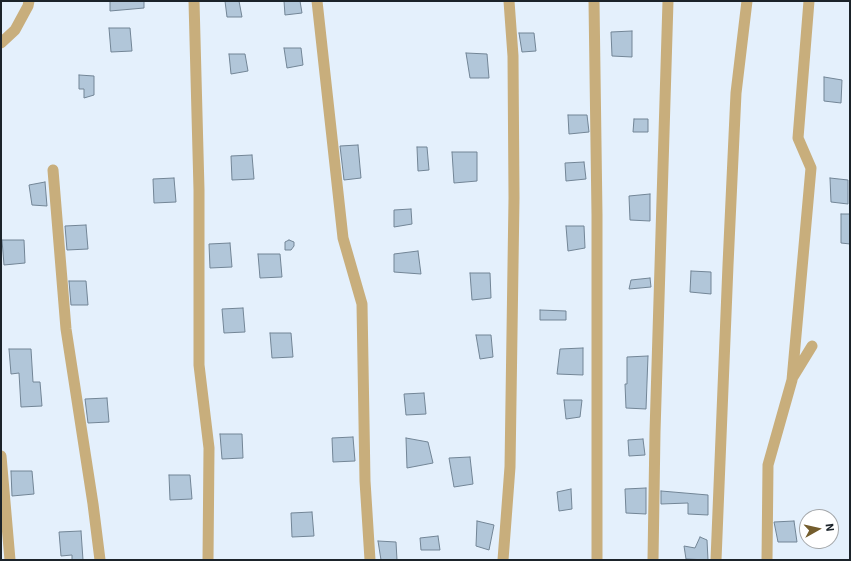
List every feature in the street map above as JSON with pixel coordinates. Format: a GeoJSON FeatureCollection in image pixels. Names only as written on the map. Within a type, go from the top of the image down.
{"type":"FeatureCollection","features":[{"type":"Feature","properties":{"kind":"street"},"geometry":{"type":"LineString","coordinates":[[1,43],[15,30],[28,6],[29,1]]}},
{"type":"Feature","properties":{"kind":"street"},"geometry":{"type":"LineString","coordinates":[[194,1],[199,190],[199,365],[209,448],[208,560]]}},
{"type":"Feature","properties":{"kind":"street"},"geometry":{"type":"LineString","coordinates":[[317,1],[343,238],[362,304],[365,480],[370,560]]}},
{"type":"Feature","properties":{"kind":"street"},"geometry":{"type":"LineString","coordinates":[[503,560],[510,467],[514,198],[513,56],[509,1]]}},
{"type":"Feature","properties":{"kind":"street"},"geometry":{"type":"LineString","coordinates":[[594,1],[597,223],[597,560]]}},
{"type":"Feature","properties":{"kind":"street"},"geometry":{"type":"LineString","coordinates":[[653,560],[655,432],[668,1]]}},
{"type":"Feature","properties":{"kind":"street"},"geometry":{"type":"LineString","coordinates":[[716,560],[736,93],[747,1]]}},
{"type":"Feature","properties":{"kind":"street"},"geometry":{"type":"LineString","coordinates":[[767,560],[768,465],[792,380],[811,168],[798,138],[809,1]]}},
{"type":"Feature","properties":{"kind":"street"},"geometry":{"type":"LineString","coordinates":[[53,170],[66,330],[92,496],[100,560]]}},
{"type":"Feature","properties":{"kind":"street"},"geometry":{"type":"LineString","coordinates":[[792,380],[812,346]]}},
{"type":"Feature","properties":{"kind":"street"},"geometry":{"type":"LineString","coordinates":[[1,456],[10,560]]}},
{"type":"Feature","properties":{"kind":"building"},"geometry":{"type":"Polygon","coordinates":[[[110,1],[144,1],[144,8],[110,11],[110,1]]]}},
{"type":"Feature","properties":{"kind":"building"},"geometry":{"type":"Polygon","coordinates":[[[225,1],[239,1],[242,17],[227,17],[225,1]]]}},
{"type":"Feature","properties":{"kind":"building"},"geometry":{"type":"Polygon","coordinates":[[[284,1],[300,1],[302,13],[285,15],[284,1]]]}},
{"type":"Feature","properties":{"kind":"building"},"geometry":{"type":"Polygon","coordinates":[[[109,28],[130,28],[132,51],[111,52],[109,28]]]}},
{"type":"Feature","properties":{"kind":"building"},"geometry":{"type":"Polygon","coordinates":[[[632,31],[632,57],[612,56],[611,32],[632,31]]]}},
{"type":"Feature","properties":{"kind":"building"},"geometry":{"type":"Polygon","coordinates":[[[519,33],[534,33],[536,51],[522,52],[519,33]]]}},
{"type":"Feature","properties":{"kind":"building"},"geometry":{"type":"Polygon","coordinates":[[[284,48],[301,48],[303,65],[287,68],[284,48]]]}},
{"type":"Feature","properties":{"kind":"building"},"geometry":{"type":"Polygon","coordinates":[[[466,53],[487,54],[489,78],[470,78],[466,53]]]}},
{"type":"Feature","properties":{"kind":"building"},"geometry":{"type":"Polygon","coordinates":[[[229,54],[245,54],[248,71],[231,74],[229,54]]]}},
{"type":"Feature","properties":{"kind":"building"},"geometry":{"type":"Polygon","coordinates":[[[79,75],[94,76],[94,95],[84,98],[84,89],[79,89],[79,75]]]}},
{"type":"Feature","properties":{"kind":"building"},"geometry":{"type":"Polygon","coordinates":[[[824,77],[842,80],[841,103],[824,101],[824,77]]]}},
{"type":"Feature","properties":{"kind":"building"},"geometry":{"type":"Polygon","coordinates":[[[568,115],[587,115],[589,132],[569,134],[568,115]]]}},
{"type":"Feature","properties":{"kind":"building"},"geometry":{"type":"Polygon","coordinates":[[[634,119],[648,119],[648,132],[633,132],[634,119]]]}},
{"type":"Feature","properties":{"kind":"building"},"geometry":{"type":"Polygon","coordinates":[[[358,145],[361,178],[344,180],[340,146],[358,145]]]}},
{"type":"Feature","properties":{"kind":"building"},"geometry":{"type":"Polygon","coordinates":[[[417,147],[427,147],[429,170],[418,171],[417,147]]]}},
{"type":"Feature","properties":{"kind":"building"},"geometry":{"type":"Polygon","coordinates":[[[452,152],[477,152],[477,181],[454,183],[452,152]]]}},
{"type":"Feature","properties":{"kind":"building"},"geometry":{"type":"Polygon","coordinates":[[[252,155],[254,179],[232,180],[231,156],[252,155]]]}},
{"type":"Feature","properties":{"kind":"building"},"geometry":{"type":"Polygon","coordinates":[[[584,162],[586,179],[566,181],[565,163],[584,162]]]}},
{"type":"Feature","properties":{"kind":"building"},"geometry":{"type":"Polygon","coordinates":[[[174,178],[176,202],[154,203],[153,179],[174,178]]]}},
{"type":"Feature","properties":{"kind":"building"},"geometry":{"type":"Polygon","coordinates":[[[830,178],[848,180],[848,204],[831,202],[830,178]]]}},
{"type":"Feature","properties":{"kind":"building"},"geometry":{"type":"Polygon","coordinates":[[[45,182],[47,206],[32,205],[29,185],[45,182]]]}},
{"type":"Feature","properties":{"kind":"building"},"geometry":{"type":"Polygon","coordinates":[[[650,194],[650,221],[630,220],[629,196],[650,194]]]}},
{"type":"Feature","properties":{"kind":"building"},"geometry":{"type":"Polygon","coordinates":[[[411,209],[412,224],[394,227],[394,210],[411,209]]]}},
{"type":"Feature","properties":{"kind":"building"},"geometry":{"type":"Polygon","coordinates":[[[841,214],[850,214],[850,244],[841,243],[841,214]]]}},
{"type":"Feature","properties":{"kind":"building"},"geometry":{"type":"Polygon","coordinates":[[[86,225],[88,249],[67,250],[65,226],[86,225]]]}},
{"type":"Feature","properties":{"kind":"building"},"geometry":{"type":"Polygon","coordinates":[[[566,226],[584,226],[585,248],[568,251],[566,226]]]}},
{"type":"Feature","properties":{"kind":"building"},"geometry":{"type":"Polygon","coordinates":[[[2,240],[24,240],[25,263],[4,265],[2,240]]]}},
{"type":"Feature","properties":{"kind":"building"},"geometry":{"type":"Polygon","coordinates":[[[289,240],[294,242],[294,246],[291,250],[285,250],[285,242],[289,240]]]}},
{"type":"Feature","properties":{"kind":"building"},"geometry":{"type":"Polygon","coordinates":[[[230,243],[232,267],[210,268],[209,244],[230,243]]]}},
{"type":"Feature","properties":{"kind":"building"},"geometry":{"type":"Polygon","coordinates":[[[418,251],[421,274],[394,272],[394,254],[418,251]]]}},
{"type":"Feature","properties":{"kind":"building"},"geometry":{"type":"Polygon","coordinates":[[[258,254],[280,254],[282,277],[260,278],[258,254]]]}},
{"type":"Feature","properties":{"kind":"building"},"geometry":{"type":"Polygon","coordinates":[[[691,271],[711,272],[711,294],[690,292],[691,271]]]}},
{"type":"Feature","properties":{"kind":"building"},"geometry":{"type":"Polygon","coordinates":[[[470,273],[490,273],[491,298],[472,300],[470,273]]]}},
{"type":"Feature","properties":{"kind":"building"},"geometry":{"type":"Polygon","coordinates":[[[650,278],[651,287],[629,289],[631,280],[650,278]]]}},
{"type":"Feature","properties":{"kind":"building"},"geometry":{"type":"Polygon","coordinates":[[[69,281],[86,281],[88,305],[71,305],[69,281]]]}},
{"type":"Feature","properties":{"kind":"building"},"geometry":{"type":"Polygon","coordinates":[[[243,308],[245,332],[224,333],[222,309],[243,308]]]}},
{"type":"Feature","properties":{"kind":"building"},"geometry":{"type":"Polygon","coordinates":[[[540,310],[566,311],[566,320],[540,320],[540,310]]]}},
{"type":"Feature","properties":{"kind":"building"},"geometry":{"type":"Polygon","coordinates":[[[270,333],[291,333],[293,357],[272,358],[270,333]]]}},
{"type":"Feature","properties":{"kind":"building"},"geometry":{"type":"Polygon","coordinates":[[[476,335],[491,335],[493,357],[480,359],[476,335]]]}},
{"type":"Feature","properties":{"kind":"building"},"geometry":{"type":"Polygon","coordinates":[[[583,348],[583,375],[557,374],[560,349],[583,348]]]}},
{"type":"Feature","properties":{"kind":"building"},"geometry":{"type":"Polygon","coordinates":[[[9,349],[31,349],[33,382],[40,382],[42,406],[21,407],[19,373],[11,374],[9,349]]]}},
{"type":"Feature","properties":{"kind":"building"},"geometry":{"type":"Polygon","coordinates":[[[648,356],[646,409],[626,408],[625,384],[627,384],[627,357],[648,356]]]}},
{"type":"Feature","properties":{"kind":"building"},"geometry":{"type":"Polygon","coordinates":[[[424,393],[426,414],[406,415],[404,394],[424,393]]]}},
{"type":"Feature","properties":{"kind":"building"},"geometry":{"type":"Polygon","coordinates":[[[107,398],[109,422],[88,423],[85,399],[107,398]]]}},
{"type":"Feature","properties":{"kind":"building"},"geometry":{"type":"Polygon","coordinates":[[[564,400],[582,400],[580,417],[566,419],[564,400]]]}},
{"type":"Feature","properties":{"kind":"building"},"geometry":{"type":"Polygon","coordinates":[[[220,434],[242,434],[243,458],[222,459],[220,434]]]}},
{"type":"Feature","properties":{"kind":"building"},"geometry":{"type":"Polygon","coordinates":[[[353,437],[355,461],[333,462],[332,438],[353,437]]]}},
{"type":"Feature","properties":{"kind":"building"},"geometry":{"type":"Polygon","coordinates":[[[406,438],[428,442],[433,463],[407,468],[406,438]]]}},
{"type":"Feature","properties":{"kind":"building"},"geometry":{"type":"Polygon","coordinates":[[[643,439],[645,455],[629,456],[628,440],[643,439]]]}},
{"type":"Feature","properties":{"kind":"building"},"geometry":{"type":"Polygon","coordinates":[[[470,457],[473,484],[454,487],[449,458],[470,457]]]}},
{"type":"Feature","properties":{"kind":"building"},"geometry":{"type":"Polygon","coordinates":[[[11,471],[32,471],[34,494],[12,496],[11,471]]]}},
{"type":"Feature","properties":{"kind":"building"},"geometry":{"type":"Polygon","coordinates":[[[169,475],[190,475],[192,499],[170,500],[169,475]]]}},
{"type":"Feature","properties":{"kind":"building"},"geometry":{"type":"Polygon","coordinates":[[[646,488],[646,514],[626,513],[625,489],[646,488]]]}},
{"type":"Feature","properties":{"kind":"building"},"geometry":{"type":"Polygon","coordinates":[[[571,489],[572,509],[559,511],[557,492],[571,489]]]}},
{"type":"Feature","properties":{"kind":"building"},"geometry":{"type":"Polygon","coordinates":[[[661,491],[708,495],[708,515],[688,514],[688,503],[661,504],[661,491]]]}},
{"type":"Feature","properties":{"kind":"building"},"geometry":{"type":"Polygon","coordinates":[[[312,512],[314,536],[292,537],[291,513],[312,512]]]}},
{"type":"Feature","properties":{"kind":"building"},"geometry":{"type":"Polygon","coordinates":[[[477,521],[494,525],[489,550],[476,546],[477,521]]]}},
{"type":"Feature","properties":{"kind":"building"},"geometry":{"type":"Polygon","coordinates":[[[794,521],[797,542],[778,542],[774,522],[794,521]]]}},
{"type":"Feature","properties":{"kind":"building"},"geometry":{"type":"Polygon","coordinates":[[[81,531],[83,560],[72,560],[72,555],[61,556],[59,532],[81,531]]]}},
{"type":"Feature","properties":{"kind":"building"},"geometry":{"type":"Polygon","coordinates":[[[438,536],[440,550],[421,550],[420,538],[438,536]]]}},
{"type":"Feature","properties":{"kind":"building"},"geometry":{"type":"Polygon","coordinates":[[[700,537],[707,540],[708,560],[686,559],[684,546],[695,548],[700,537]]]}},
{"type":"Feature","properties":{"kind":"building"},"geometry":{"type":"Polygon","coordinates":[[[378,541],[396,542],[397,560],[381,560],[378,541]]]}}]}
